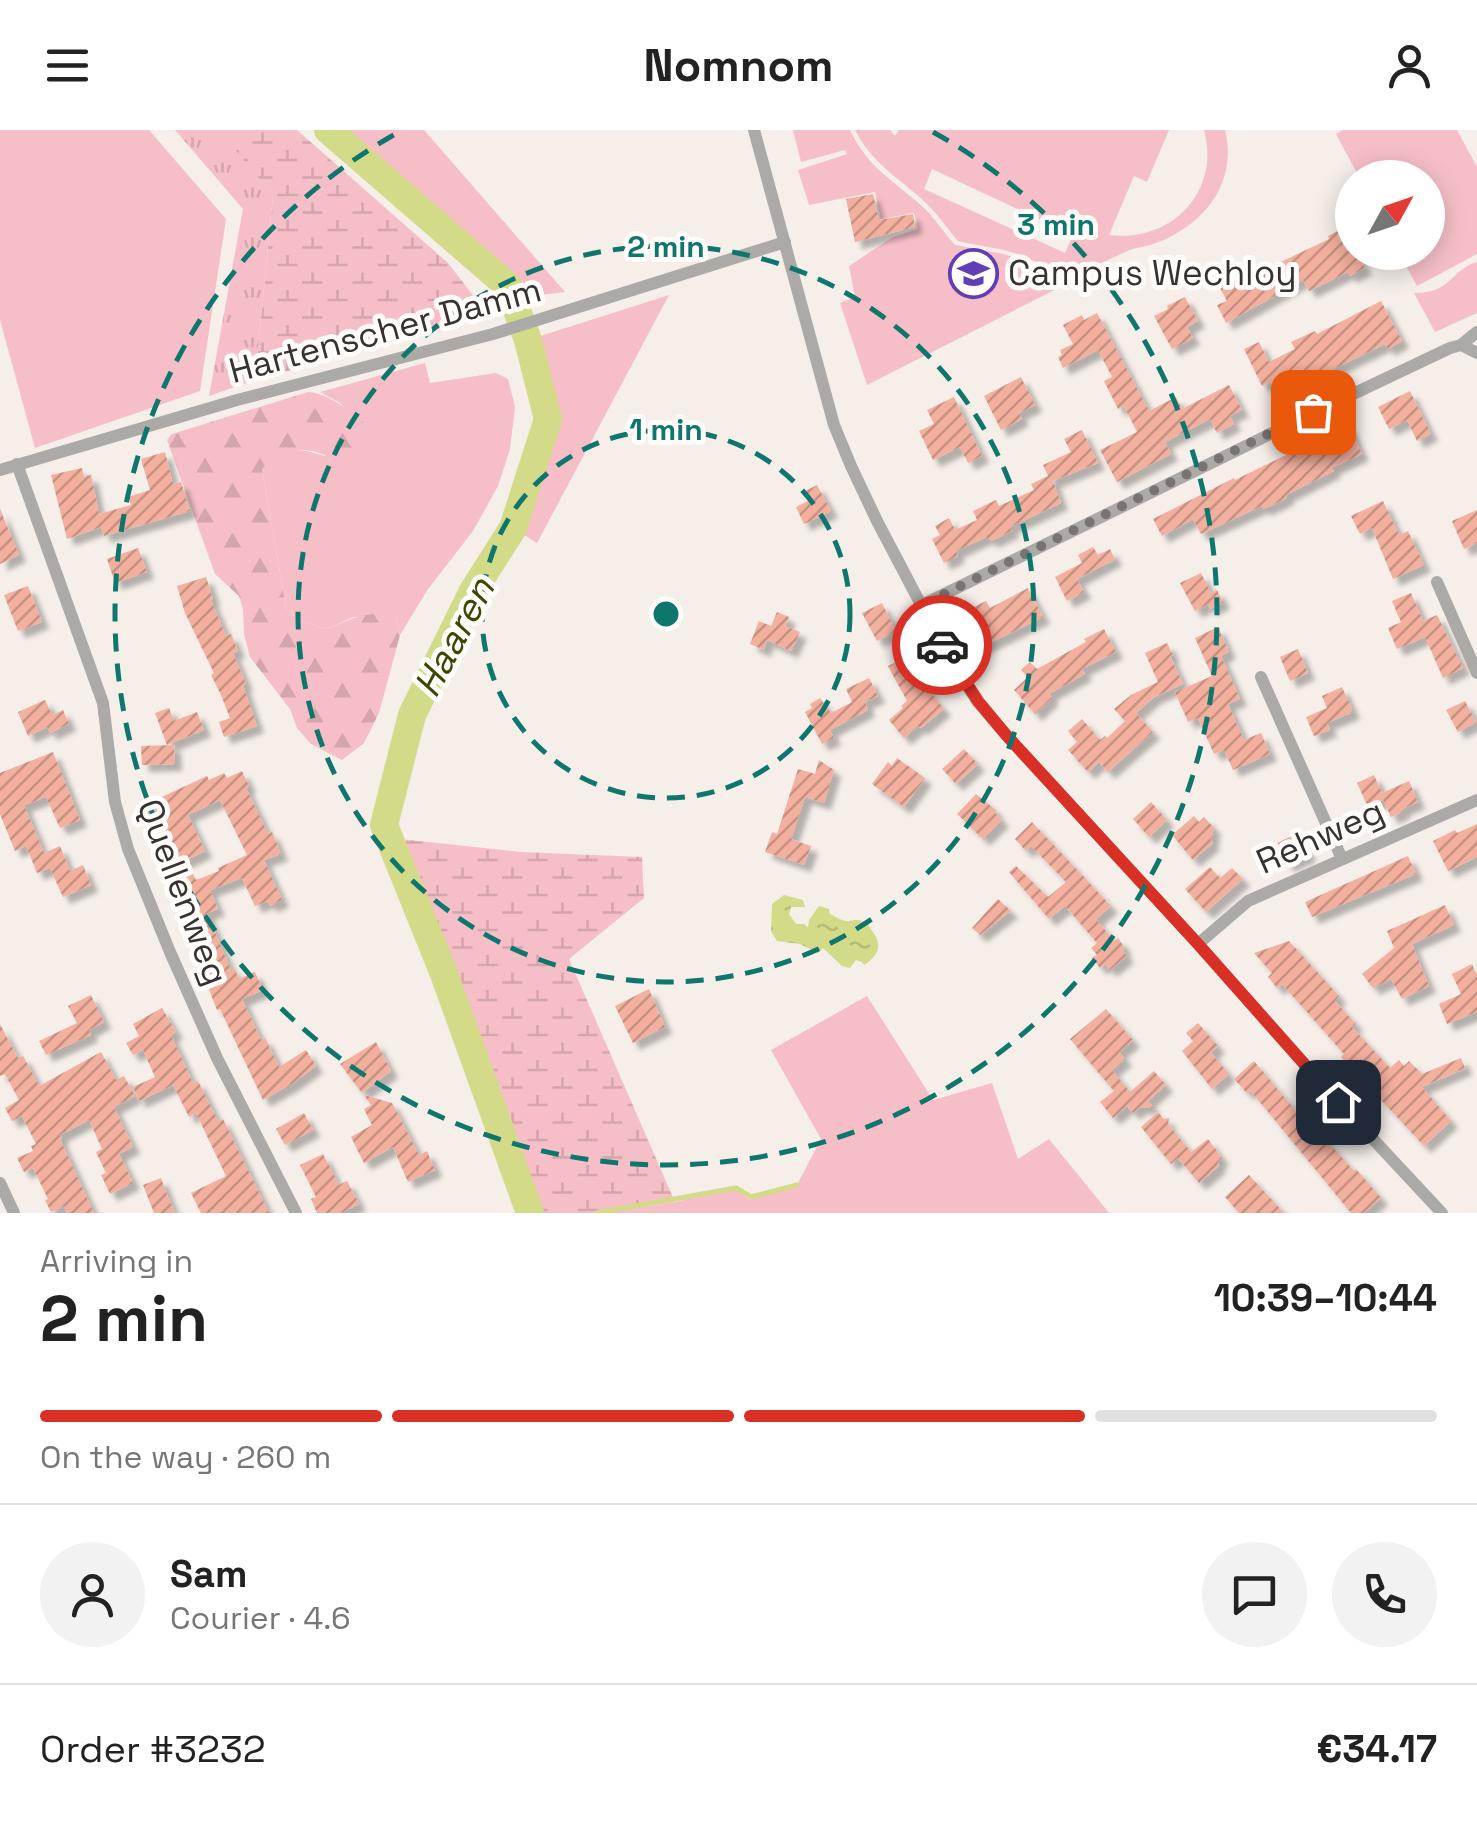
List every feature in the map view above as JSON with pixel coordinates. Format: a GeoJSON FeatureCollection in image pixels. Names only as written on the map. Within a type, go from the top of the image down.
{"type":"FeatureCollection","features":[{"type":"Feature","properties":{"kind":"street"},"geometry":{"type":"LineString","coordinates":[[754,130],[834,425],[877,522],[948,656],[978,701],[1040,772],[1442,1213]]}},
{"type":"Feature","properties":{"kind":"street","name":"Hartenscher Damm"},"geometry":{"type":"LineString","coordinates":[[0,470],[237,400],[497,333],[785,242]]}},
{"type":"Feature","properties":{"kind":"street"},"geometry":{"type":"LineString","coordinates":[[920,606],[1313,412],[1461,345],[1477,332]]}},
{"type":"Feature","properties":{"kind":"street"},"geometry":{"type":"LineString","coordinates":[[1461,345],[1477,353]]}},
{"type":"Feature","properties":{"kind":"street","name":"Quellenweg"},"geometry":{"type":"LineString","coordinates":[[18,464],[103,704],[115,802],[128,849],[218,1058],[296,1213]]}},
{"type":"Feature","properties":{"kind":"street"},"geometry":{"type":"LineString","coordinates":[[1437,582],[1477,673]]}},
{"type":"Feature","properties":{"kind":"street"},"geometry":{"type":"LineString","coordinates":[[1261,676],[1342,858]]}},
{"type":"Feature","properties":{"kind":"street","name":"Rehweg"},"geometry":{"type":"LineString","coordinates":[[1198,944],[1248,901],[1477,800]]}},
{"type":"Feature","properties":{"kind":"street"},"geometry":{"type":"LineString","coordinates":[[0,1183],[14,1213]]}},
{"type":"Feature","properties":{"kind":"green space"},"geometry":{"type":"Polygon","coordinates":[[[0,130],[149,130],[226,219],[200,391],[35,448],[0,320],[0,130]]]}},
{"type":"Feature","properties":{"kind":"green space"},"geometry":{"type":"Polygon","coordinates":[[[175,130],[219,130],[273,195],[255,380],[209,396],[243,209],[175,130]]]}},
{"type":"Feature","properties":{"kind":"green space"},"geometry":{"type":"Polygon","coordinates":[[[217,130],[297,130],[448,263],[488,315],[255,380],[273,195],[217,130]]]}},
{"type":"Feature","properties":{"kind":"green space"},"geometry":{"type":"Polygon","coordinates":[[[342,130],[424,130],[565,292],[523,297],[502,266],[342,130]]]}},
{"type":"Feature","properties":{"kind":"green space"},"geometry":{"type":"Polygon","coordinates":[[[793,130],[850,130],[874,164],[927,211],[955,245],[1004,254],[1076,279],[867,385],[840,303],[855,297],[849,266],[893,237],[918,229],[914,213],[881,219],[875,192],[809,205],[798,170],[847,154],[845,150],[801,162],[793,130]]]}},
{"type":"Feature","properties":{"kind":"green space"},"geometry":{"type":"Polygon","coordinates":[[[855,130],[890,130],[895,136],[899,130],[1169,130],[1147,182],[1134,176],[1109,235],[1152,231],[1186,209],[1205,174],[1204,130],[1225,130],[1228,149],[1222,184],[1213,200],[1189,225],[1153,244],[1069,271],[1011,252],[958,241],[927,204],[862,142],[855,130]],[[932,169],[924,189],[1065,253],[1073,235],[932,169]]]}},
{"type":"Feature","properties":{"kind":"green space"},"geometry":{"type":"Polygon","coordinates":[[[1343,130],[1457,130],[1477,167],[1477,254],[1417,286],[1408,270],[1445,270],[1445,160],[1350,160],[1336,134],[1343,130]]]}},
{"type":"Feature","properties":{"kind":"green space"},"geometry":{"type":"Polygon","coordinates":[[[1477,262],[1477,313],[1435,332],[1414,293],[1438,289],[1477,262]]]}},
{"type":"Feature","properties":{"kind":"green space"},"geometry":{"type":"Polygon","coordinates":[[[669,295],[537,543],[513,528],[548,419],[528,340],[669,295]]]}},
{"type":"Feature","properties":{"kind":"green space"},"geometry":{"type":"Polygon","coordinates":[[[425,363],[430,383],[496,373],[508,379],[515,407],[510,449],[498,486],[473,531],[428,589],[400,635],[396,616],[353,617],[328,629],[300,621],[286,608],[262,469],[284,452],[305,451],[325,456],[353,416],[320,392],[425,363]]]}},
{"type":"Feature","properties":{"kind":"green space"},"geometry":{"type":"Polygon","coordinates":[[[308,392],[329,398],[352,413],[372,431],[382,450],[355,467],[318,452],[296,450],[262,469],[286,608],[300,621],[328,629],[369,614],[396,616],[400,635],[379,713],[364,743],[342,760],[311,744],[250,657],[239,596],[215,574],[167,440],[172,434],[308,392]]]}},
{"type":"Feature","properties":{"kind":"green space"},"geometry":{"type":"Polygon","coordinates":[[[390,838],[521,852],[642,857],[644,898],[569,959],[675,1202],[607,1213],[529,1213],[390,838]]]}},
{"type":"Feature","properties":{"kind":"green space"},"geometry":{"type":"Polygon","coordinates":[[[867,996],[933,1100],[992,1083],[1018,1159],[1049,1139],[1109,1213],[607,1213],[736,1188],[751,1197],[797,1185],[821,1139],[771,1050],[867,996]]]}},
{"type":"Feature","properties":{"kind":"water"},"geometry":{"type":"Polygon","coordinates":[[[784,895],[803,900],[805,907],[791,907],[789,914],[796,924],[808,927],[819,906],[843,920],[865,923],[878,942],[876,954],[864,965],[856,960],[850,968],[842,966],[823,948],[818,953],[800,944],[777,941],[771,931],[772,904],[784,895]]]}},
{"type":"Feature","properties":{"kind":"building"},"geometry":{"type":"Polygon","coordinates":[[[873,194],[879,220],[913,214],[915,227],[855,242],[846,199],[873,194]]]}},
{"type":"Feature","properties":{"kind":"building"},"geometry":{"type":"Polygon","coordinates":[[[1335,232],[1335,270],[1361,270],[1350,276],[1348,272],[1309,291],[1303,280],[1226,323],[1217,305],[1227,301],[1220,288],[1239,278],[1243,285],[1266,269],[1329,239],[1335,232]]]}},
{"type":"Feature","properties":{"kind":"building"},"geometry":{"type":"Polygon","coordinates":[[[1185,297],[1198,321],[1187,327],[1193,338],[1172,349],[1154,316],[1185,297]]]}},
{"type":"Feature","properties":{"kind":"building"},"geometry":{"type":"Polygon","coordinates":[[[1381,301],[1402,341],[1388,349],[1385,344],[1278,396],[1271,382],[1262,386],[1244,349],[1259,342],[1269,362],[1295,349],[1291,342],[1315,331],[1317,334],[1381,301]]]}},
{"type":"Feature","properties":{"kind":"building"},"geometry":{"type":"Polygon","coordinates":[[[1097,313],[1149,411],[1176,397],[1182,409],[1229,385],[1242,410],[1230,416],[1234,424],[1217,433],[1210,419],[1165,442],[1171,454],[1117,482],[1100,450],[1137,432],[1124,406],[1118,409],[1104,381],[1112,377],[1098,350],[1063,368],[1058,357],[1062,355],[1060,350],[1073,344],[1063,325],[1082,315],[1084,320],[1097,313]]]}},
{"type":"Feature","properties":{"kind":"building"},"geometry":{"type":"Polygon","coordinates":[[[1021,377],[1035,405],[1019,413],[1022,419],[1001,430],[984,396],[1021,377]]]}},
{"type":"Feature","properties":{"kind":"building"},"geometry":{"type":"Polygon","coordinates":[[[1410,391],[1431,434],[1417,441],[1407,420],[1389,429],[1378,407],[1410,391]]]}},
{"type":"Feature","properties":{"kind":"building"},"geometry":{"type":"Polygon","coordinates":[[[954,397],[982,456],[968,463],[960,447],[933,460],[919,431],[934,424],[927,410],[954,397]]]}},
{"type":"Feature","properties":{"kind":"building"},"geometry":{"type":"Polygon","coordinates":[[[1348,424],[1362,454],[1332,468],[1334,471],[1264,509],[1262,506],[1201,534],[1193,519],[1162,536],[1153,519],[1348,424]]]}},
{"type":"Feature","properties":{"kind":"building"},"geometry":{"type":"Polygon","coordinates":[[[1082,430],[1098,463],[1053,481],[1061,503],[1010,527],[1012,531],[991,541],[986,537],[956,551],[958,556],[944,563],[932,539],[940,535],[935,526],[949,518],[955,530],[977,520],[973,511],[996,500],[999,506],[1034,490],[1031,484],[1048,476],[1043,465],[1071,452],[1064,439],[1082,430]]]}},
{"type":"Feature","properties":{"kind":"building"},"geometry":{"type":"Polygon","coordinates":[[[165,452],[173,484],[181,482],[190,511],[104,536],[101,527],[67,539],[51,475],[82,468],[84,477],[91,475],[99,514],[131,505],[128,497],[150,490],[141,459],[165,452]]]}},
{"type":"Feature","properties":{"kind":"building"},"geometry":{"type":"Polygon","coordinates":[[[817,485],[831,511],[804,524],[796,507],[808,501],[803,492],[817,485]]]}},
{"type":"Feature","properties":{"kind":"building"},"geometry":{"type":"Polygon","coordinates":[[[1383,501],[1399,535],[1408,531],[1424,565],[1393,579],[1372,528],[1360,534],[1351,516],[1383,501]]]}},
{"type":"Feature","properties":{"kind":"building"},"geometry":{"type":"Polygon","coordinates":[[[0,509],[19,555],[0,564],[0,509]]]}},
{"type":"Feature","properties":{"kind":"building"},"geometry":{"type":"Polygon","coordinates":[[[1477,510],[1477,543],[1464,549],[1452,521],[1477,510]]]}},
{"type":"Feature","properties":{"kind":"building"},"geometry":{"type":"Polygon","coordinates":[[[1093,547],[1098,555],[1110,549],[1115,559],[1077,579],[1084,592],[1067,601],[1055,577],[1082,563],[1078,555],[1093,547]]]}},
{"type":"Feature","properties":{"kind":"building"},"geometry":{"type":"Polygon","coordinates":[[[138,548],[147,572],[115,583],[107,559],[138,548]]]}},
{"type":"Feature","properties":{"kind":"building"},"geometry":{"type":"Polygon","coordinates":[[[1201,573],[1211,593],[1217,590],[1223,602],[1195,611],[1180,583],[1201,573]]]}},
{"type":"Feature","properties":{"kind":"building"},"geometry":{"type":"Polygon","coordinates":[[[206,577],[226,636],[231,634],[238,651],[233,653],[257,726],[224,737],[219,722],[230,718],[177,586],[206,577]]]}},
{"type":"Feature","properties":{"kind":"building"},"geometry":{"type":"Polygon","coordinates":[[[28,586],[42,622],[18,631],[4,595],[28,586]]]}},
{"type":"Feature","properties":{"kind":"building"},"geometry":{"type":"Polygon","coordinates":[[[1028,588],[1043,617],[982,647],[964,612],[986,601],[990,608],[1028,588]]]}},
{"type":"Feature","properties":{"kind":"building"},"geometry":{"type":"Polygon","coordinates":[[[1411,593],[1423,621],[1437,615],[1463,668],[1443,678],[1425,637],[1397,649],[1388,628],[1401,622],[1392,601],[1411,593]]]}},
{"type":"Feature","properties":{"kind":"building"},"geometry":{"type":"Polygon","coordinates":[[[882,603],[896,631],[877,641],[862,613],[882,603]]]}},
{"type":"Feature","properties":{"kind":"building"},"geometry":{"type":"Polygon","coordinates":[[[777,612],[789,617],[785,626],[800,632],[791,651],[767,640],[764,650],[750,644],[759,621],[771,626],[777,612]]]}},
{"type":"Feature","properties":{"kind":"building"},"geometry":{"type":"Polygon","coordinates":[[[1218,627],[1229,652],[1221,656],[1240,699],[1228,704],[1244,740],[1261,733],[1270,754],[1233,770],[1224,750],[1214,754],[1198,718],[1188,722],[1175,692],[1212,676],[1195,638],[1218,627]]]}},
{"type":"Feature","properties":{"kind":"building"},"geometry":{"type":"Polygon","coordinates":[[[1104,629],[1116,652],[1082,669],[1085,674],[1049,694],[1052,698],[1035,714],[1014,690],[1028,677],[1021,670],[1030,662],[1037,669],[1104,629]]]}},
{"type":"Feature","properties":{"kind":"building"},"geometry":{"type":"Polygon","coordinates":[[[1167,643],[1183,684],[1154,697],[1136,713],[1153,732],[1108,772],[1099,762],[1088,772],[1068,750],[1077,742],[1068,731],[1082,719],[1100,740],[1107,738],[1125,721],[1114,709],[1131,695],[1158,682],[1145,653],[1167,643]]]}},
{"type":"Feature","properties":{"kind":"building"},"geometry":{"type":"Polygon","coordinates":[[[1298,649],[1308,673],[1290,681],[1280,657],[1298,649]]]}},
{"type":"Feature","properties":{"kind":"building"},"geometry":{"type":"Polygon","coordinates":[[[906,657],[923,688],[944,709],[904,738],[889,720],[907,701],[888,666],[906,657]]]}},
{"type":"Feature","properties":{"kind":"building"},"geometry":{"type":"Polygon","coordinates":[[[869,678],[878,696],[865,702],[868,710],[830,730],[834,738],[822,744],[805,712],[812,708],[810,704],[820,698],[831,713],[852,702],[846,689],[869,678]]]}},
{"type":"Feature","properties":{"kind":"building"},"geometry":{"type":"Polygon","coordinates":[[[1342,687],[1353,712],[1327,723],[1330,730],[1314,736],[1306,717],[1327,708],[1322,696],[1342,687]]]}},
{"type":"Feature","properties":{"kind":"building"},"geometry":{"type":"Polygon","coordinates":[[[45,700],[52,715],[63,710],[69,724],[50,733],[47,727],[28,736],[18,712],[45,700]]]}},
{"type":"Feature","properties":{"kind":"building"},"geometry":{"type":"Polygon","coordinates":[[[1465,701],[1476,722],[1458,732],[1446,710],[1465,701]]]}},
{"type":"Feature","properties":{"kind":"building"},"geometry":{"type":"Polygon","coordinates":[[[169,708],[174,721],[197,712],[204,730],[167,745],[155,713],[169,708]]]}},
{"type":"Feature","properties":{"kind":"building"},"geometry":{"type":"Polygon","coordinates":[[[174,745],[175,764],[142,765],[141,746],[174,745]]]}},
{"type":"Feature","properties":{"kind":"building"},"geometry":{"type":"Polygon","coordinates":[[[964,749],[978,764],[956,784],[942,769],[964,749]]]}},
{"type":"Feature","properties":{"kind":"building"},"geometry":{"type":"Polygon","coordinates":[[[53,752],[80,820],[60,828],[46,797],[24,805],[44,853],[60,846],[70,871],[83,865],[91,885],[63,897],[50,868],[37,873],[26,846],[15,851],[0,814],[0,773],[53,752]]]}},
{"type":"Feature","properties":{"kind":"building"},"geometry":{"type":"Polygon","coordinates":[[[897,758],[925,778],[904,807],[872,784],[888,762],[892,766],[897,758]]]}},
{"type":"Feature","properties":{"kind":"building"},"geometry":{"type":"Polygon","coordinates":[[[819,760],[834,770],[824,803],[805,797],[791,839],[811,846],[804,865],[765,852],[772,832],[777,834],[798,769],[815,774],[819,760]]]}},
{"type":"Feature","properties":{"kind":"building"},"geometry":{"type":"Polygon","coordinates":[[[242,771],[249,786],[246,788],[281,854],[264,860],[282,900],[270,906],[268,901],[255,906],[242,878],[210,890],[218,909],[207,913],[231,970],[235,969],[239,979],[255,972],[263,990],[242,999],[279,1067],[306,1050],[316,1066],[263,1100],[220,1009],[217,1010],[168,884],[193,874],[196,880],[247,855],[220,800],[188,815],[205,851],[179,864],[162,827],[151,832],[141,810],[207,776],[209,780],[224,773],[227,778],[242,771]]]}},
{"type":"Feature","properties":{"kind":"building"},"geometry":{"type":"Polygon","coordinates":[[[1374,775],[1382,793],[1409,781],[1418,802],[1391,817],[1383,800],[1368,807],[1357,783],[1374,775]]]}},
{"type":"Feature","properties":{"kind":"building"},"geometry":{"type":"Polygon","coordinates":[[[976,794],[1002,820],[983,839],[957,814],[976,794]]]}},
{"type":"Feature","properties":{"kind":"building"},"geometry":{"type":"Polygon","coordinates":[[[1151,802],[1167,820],[1149,837],[1133,819],[1151,802]]]}},
{"type":"Feature","properties":{"kind":"building"},"geometry":{"type":"Polygon","coordinates":[[[1194,816],[1199,822],[1204,817],[1215,829],[1210,839],[1213,843],[1193,860],[1172,835],[1194,816]]]}},
{"type":"Feature","properties":{"kind":"building"},"geometry":{"type":"Polygon","coordinates":[[[1032,822],[1111,906],[1096,919],[1114,941],[1118,938],[1127,956],[1110,970],[1105,964],[1100,968],[1092,958],[1097,955],[1091,948],[1097,943],[1065,906],[1049,919],[1009,872],[1016,866],[1048,897],[1066,882],[1031,846],[1026,851],[1015,839],[1032,822]]]}},
{"type":"Feature","properties":{"kind":"building"},"geometry":{"type":"Polygon","coordinates":[[[1477,824],[1477,857],[1448,871],[1433,841],[1477,824]]]}},
{"type":"Feature","properties":{"kind":"building"},"geometry":{"type":"Polygon","coordinates":[[[1299,833],[1309,855],[1287,865],[1277,843],[1299,833]]]}},
{"type":"Feature","properties":{"kind":"building"},"geometry":{"type":"Polygon","coordinates":[[[1408,856],[1416,874],[1312,917],[1305,902],[1408,856]]]}},
{"type":"Feature","properties":{"kind":"building"},"geometry":{"type":"Polygon","coordinates":[[[1210,867],[1220,878],[1232,868],[1243,879],[1206,912],[1185,889],[1210,867]]]}},
{"type":"Feature","properties":{"kind":"building"},"geometry":{"type":"Polygon","coordinates":[[[998,899],[1011,911],[980,935],[972,928],[998,899]]]}},
{"type":"Feature","properties":{"kind":"building"},"geometry":{"type":"Polygon","coordinates":[[[1445,905],[1454,925],[1412,944],[1429,986],[1402,999],[1391,979],[1373,988],[1362,974],[1394,948],[1387,931],[1445,905]]]}},
{"type":"Feature","properties":{"kind":"building"},"geometry":{"type":"Polygon","coordinates":[[[1289,941],[1339,996],[1335,1001],[1356,1024],[1352,1027],[1390,1068],[1399,1060],[1404,1066],[1409,1061],[1422,1074],[1461,1058],[1465,1068],[1422,1087],[1451,1121],[1424,1146],[1341,1057],[1344,1054],[1282,984],[1277,988],[1268,977],[1272,973],[1254,953],[1289,941]]]}},
{"type":"Feature","properties":{"kind":"building"},"geometry":{"type":"Polygon","coordinates":[[[1472,964],[1477,976],[1477,1012],[1447,1024],[1439,1004],[1461,994],[1452,974],[1472,964]]]}},
{"type":"Feature","properties":{"kind":"building"},"geometry":{"type":"Polygon","coordinates":[[[649,989],[665,1027],[633,1043],[615,1006],[649,989]]]}},
{"type":"Feature","properties":{"kind":"building"},"geometry":{"type":"Polygon","coordinates":[[[91,995],[104,1022],[89,1030],[91,1035],[46,1055],[39,1041],[77,1023],[68,1006],[91,995]]]}},
{"type":"Feature","properties":{"kind":"building"},"geometry":{"type":"Polygon","coordinates":[[[162,1008],[176,1032],[171,1035],[193,1083],[198,1081],[218,1121],[223,1119],[269,1213],[201,1213],[191,1193],[226,1176],[196,1113],[189,1117],[173,1085],[139,1101],[133,1087],[155,1077],[143,1050],[133,1055],[126,1043],[139,1036],[133,1024],[162,1008]]]}},
{"type":"Feature","properties":{"kind":"building"},"geometry":{"type":"Polygon","coordinates":[[[1106,1009],[1133,1040],[1119,1052],[1125,1059],[1112,1070],[1130,1092],[1154,1071],[1166,1085],[1148,1101],[1154,1108],[1140,1107],[1133,1113],[1127,1106],[1113,1118],[1100,1102],[1114,1091],[1070,1039],[1106,1009]]]}},
{"type":"Feature","properties":{"kind":"building"},"geometry":{"type":"Polygon","coordinates":[[[1198,1023],[1218,1046],[1211,1053],[1229,1074],[1212,1089],[1182,1051],[1193,1041],[1186,1033],[1198,1023]]]}},
{"type":"Feature","properties":{"kind":"building"},"geometry":{"type":"Polygon","coordinates":[[[0,1024],[39,1086],[101,1052],[116,1080],[124,1076],[135,1096],[114,1107],[133,1147],[119,1154],[133,1183],[110,1194],[96,1152],[102,1149],[89,1120],[60,1135],[94,1213],[67,1213],[64,1206],[51,1212],[33,1168],[24,1172],[17,1158],[33,1151],[31,1146],[36,1144],[22,1116],[12,1121],[5,1108],[19,1100],[5,1074],[0,1076],[0,1024]]]}},
{"type":"Feature","properties":{"kind":"building"},"geometry":{"type":"Polygon","coordinates":[[[376,1042],[391,1071],[362,1093],[340,1064],[376,1042]]]}},
{"type":"Feature","properties":{"kind":"building"},"geometry":{"type":"Polygon","coordinates":[[[1254,1061],[1306,1123],[1309,1121],[1381,1198],[1364,1213],[1351,1213],[1250,1090],[1247,1093],[1234,1079],[1254,1061]]]}},
{"type":"Feature","properties":{"kind":"building"},"geometry":{"type":"Polygon","coordinates":[[[364,1095],[392,1103],[419,1155],[427,1151],[435,1170],[408,1182],[393,1147],[364,1163],[351,1137],[372,1125],[364,1109],[371,1105],[364,1095]]]}},
{"type":"Feature","properties":{"kind":"building"},"geometry":{"type":"Polygon","coordinates":[[[1158,1112],[1164,1119],[1169,1118],[1168,1124],[1191,1152],[1208,1139],[1222,1158],[1219,1166],[1199,1183],[1178,1158],[1171,1164],[1141,1127],[1158,1112]]]}},
{"type":"Feature","properties":{"kind":"building"},"geometry":{"type":"Polygon","coordinates":[[[304,1113],[313,1130],[285,1145],[276,1129],[304,1113]]]}},
{"type":"Feature","properties":{"kind":"building"},"geometry":{"type":"Polygon","coordinates":[[[323,1154],[339,1185],[347,1181],[359,1204],[341,1213],[317,1213],[311,1199],[316,1197],[300,1165],[323,1154]]]}},
{"type":"Feature","properties":{"kind":"building"},"geometry":{"type":"Polygon","coordinates":[[[1249,1175],[1284,1213],[1239,1213],[1225,1197],[1249,1175]]]}},
{"type":"Feature","properties":{"kind":"building"},"geometry":{"type":"Polygon","coordinates":[[[161,1178],[175,1213],[154,1213],[143,1185],[161,1178]]]}},
{"type":"Feature","properties":{"kind":"waterway","name":"Haaren"},"geometry":{"type":"LineString","coordinates":[[328,130],[508,286],[528,340],[548,419],[513,528],[473,591],[412,715],[384,825],[444,974],[530,1213]]}},
{"type":"Feature","properties":{"kind":"waterway"},"geometry":{"type":"LineString","coordinates":[[596,1213],[736,1188],[751,1197],[797,1185]]}},
{"type":"Feature","properties":{"kind":"way so far"},"geometry":{"type":"LineString","coordinates":[[942,645],[920,606],[1313,412]]}},
{"type":"Feature","properties":{"kind":"place","name":"Campus Wechloy"},"geometry":{"type":"Point","coordinates":[973,273]}},
{"type":"Feature","properties":{"kind":"route"},"geometry":{"type":"LineString","coordinates":[[942,645],[978,701],[1007,736],[1338,1102]]}}]}
